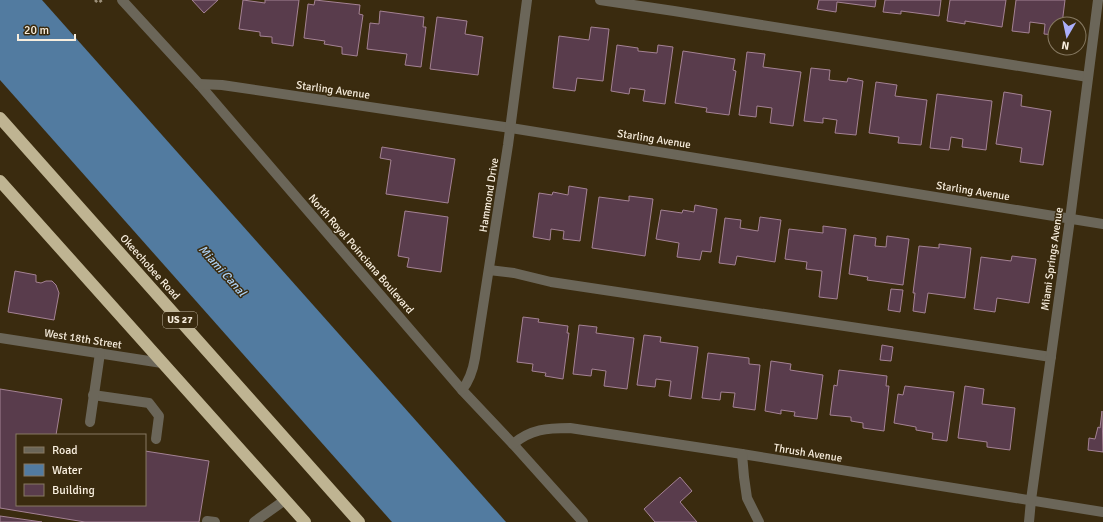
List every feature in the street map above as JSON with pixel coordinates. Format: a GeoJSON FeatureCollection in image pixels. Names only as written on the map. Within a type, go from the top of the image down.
{"type":"FeatureCollection","features":[{"type":"Feature","properties":{"kind":"highway","name":"Okeechobee Road"},"geometry":{"type":"LineString","coordinates":[[0,118],[359,522]]}},
{"type":"Feature","properties":{"kind":"highway"},"geometry":{"type":"LineString","coordinates":[[0,181],[305,522]]}},
{"type":"Feature","properties":{"kind":"street","name":"North Royal Poinciana Boulevard"},"geometry":{"type":"LineString","coordinates":[[122,0],[199,84],[462,390],[583,522]]}},
{"type":"Feature","properties":{"kind":"street","name":"Hammond Drive"},"geometry":{"type":"LineString","coordinates":[[462,390],[468,383],[474,366],[511,128],[527,0]]}},
{"type":"Feature","properties":{"kind":"street"},"geometry":{"type":"LineString","coordinates":[[600,0],[674,10],[1088,77]]}},
{"type":"Feature","properties":{"kind":"street","name":"Miami Springs Avenue"},"geometry":{"type":"LineString","coordinates":[[1029,522],[1098,0]]}},
{"type":"Feature","properties":{"kind":"street","name":"Starling Avenue"},"geometry":{"type":"LineString","coordinates":[[199,84],[222,86],[511,128],[1070,220],[1103,224]]}},
{"type":"Feature","properties":{"kind":"street"},"geometry":{"type":"LineString","coordinates":[[489,270],[514,273],[551,282],[876,332],[1051,357]]}},
{"type":"Feature","properties":{"kind":"street","name":"West 18th Street"},"geometry":{"type":"LineString","coordinates":[[0,338],[162,363]]}},
{"type":"Feature","properties":{"kind":"street"},"geometry":{"type":"LineString","coordinates":[[90,422],[100,353]]}},
{"type":"Feature","properties":{"kind":"street"},"geometry":{"type":"LineString","coordinates":[[93,395],[149,403],[159,416],[156,440]]}},
{"type":"Feature","properties":{"kind":"street","name":"Thrush Avenue"},"geometry":{"type":"LineString","coordinates":[[513,444],[526,435],[542,429],[570,428],[1103,512]]}},
{"type":"Feature","properties":{"kind":"street"},"geometry":{"type":"LineString","coordinates":[[742,454],[747,498],[759,522]]}},
{"type":"Feature","properties":{"kind":"street"},"geometry":{"type":"LineString","coordinates":[[254,522],[285,500]]}},
{"type":"Feature","properties":{"kind":"path"},"geometry":{"type":"LineString","coordinates":[[95,0],[98,3],[102,0]]}},
{"type":"Feature","properties":{"kind":"water","name":"Miami Canal"},"geometry":{"type":"Polygon","coordinates":[[[0,0],[42,0],[506,522],[392,522],[0,80],[0,0]]]}},
{"type":"Feature","properties":{"kind":"building"},"geometry":{"type":"Polygon","coordinates":[[[192,0],[218,0],[204,13],[192,0]]]}},
{"type":"Feature","properties":{"kind":"building"},"geometry":{"type":"Polygon","coordinates":[[[243,0],[265,3],[265,0],[299,0],[293,46],[272,43],[272,37],[260,36],[260,32],[239,29],[243,0]]]}},
{"type":"Feature","properties":{"kind":"building"},"geometry":{"type":"Polygon","coordinates":[[[315,0],[360,5],[359,14],[363,15],[357,56],[342,54],[342,47],[324,44],[325,41],[304,38],[308,4],[314,5],[315,0]]]}},
{"type":"Feature","properties":{"kind":"building"},"geometry":{"type":"Polygon","coordinates":[[[819,0],[876,0],[875,7],[837,2],[836,12],[817,9],[819,0]]]}},
{"type":"Feature","properties":{"kind":"building"},"geometry":{"type":"Polygon","coordinates":[[[885,0],[941,0],[939,16],[901,11],[901,14],[883,12],[885,0]]]}},
{"type":"Feature","properties":{"kind":"building"},"geometry":{"type":"Polygon","coordinates":[[[950,0],[1006,0],[1002,27],[965,21],[965,24],[947,21],[950,0]]]}},
{"type":"Feature","properties":{"kind":"building"},"geometry":{"type":"Polygon","coordinates":[[[1016,0],[1065,0],[1063,16],[1047,16],[1047,34],[1044,34],[1045,24],[1030,22],[1029,33],[1012,31],[1016,0]]]}},
{"type":"Feature","properties":{"kind":"building"},"geometry":{"type":"Polygon","coordinates":[[[380,11],[424,17],[423,27],[426,27],[421,67],[405,65],[407,54],[367,49],[370,23],[379,24],[380,11]]]}},
{"type":"Feature","properties":{"kind":"building"},"geometry":{"type":"Polygon","coordinates":[[[437,17],[467,21],[465,34],[483,37],[478,75],[430,69],[437,17]]]}},
{"type":"Feature","properties":{"kind":"building"},"geometry":{"type":"Polygon","coordinates":[[[591,27],[609,29],[603,81],[577,78],[575,91],[553,88],[559,36],[589,40],[591,27]]]}},
{"type":"Feature","properties":{"kind":"building"},"geometry":{"type":"Polygon","coordinates":[[[617,45],[638,48],[638,51],[657,53],[658,45],[673,47],[665,104],[643,101],[645,90],[630,88],[629,94],[611,91],[617,45]]]}},
{"type":"Feature","properties":{"kind":"building"},"geometry":{"type":"Polygon","coordinates":[[[683,51],[735,59],[733,70],[736,71],[729,115],[706,112],[707,108],[675,103],[683,51]]]}},
{"type":"Feature","properties":{"kind":"building"},"geometry":{"type":"Polygon","coordinates":[[[747,52],[765,54],[763,67],[801,72],[793,126],[770,123],[772,108],[757,106],[756,117],[739,115],[747,52]]]}},
{"type":"Feature","properties":{"kind":"building"},"geometry":{"type":"Polygon","coordinates":[[[811,68],[830,70],[829,80],[847,82],[848,78],[863,81],[856,135],[835,133],[837,120],[823,118],[823,123],[804,121],[811,68]]]}},
{"type":"Feature","properties":{"kind":"building"},"geometry":{"type":"Polygon","coordinates":[[[876,82],[897,85],[895,96],[927,100],[921,145],[898,143],[899,137],[869,133],[876,82]]]}},
{"type":"Feature","properties":{"kind":"building"},"geometry":{"type":"Polygon","coordinates":[[[1004,92],[1022,95],[1021,106],[1051,111],[1043,165],[1020,162],[1022,148],[996,144],[1004,92]]]}},
{"type":"Feature","properties":{"kind":"building"},"geometry":{"type":"Polygon","coordinates":[[[937,94],[992,101],[986,150],[962,147],[963,139],[951,137],[949,150],[930,148],[937,94]]]}},
{"type":"Feature","properties":{"kind":"building"},"geometry":{"type":"Polygon","coordinates":[[[382,147],[455,159],[448,203],[386,194],[391,160],[380,158],[382,147]]]}},
{"type":"Feature","properties":{"kind":"building"},"geometry":{"type":"Polygon","coordinates":[[[569,186],[587,189],[580,241],[563,239],[564,231],[551,229],[550,240],[533,237],[539,193],[552,195],[553,192],[568,195],[569,186]]]}},
{"type":"Feature","properties":{"kind":"building"},"geometry":{"type":"Polygon","coordinates":[[[629,196],[653,199],[645,256],[592,248],[599,197],[629,201],[629,196]]]}},
{"type":"Feature","properties":{"kind":"building"},"geometry":{"type":"Polygon","coordinates":[[[695,205],[717,209],[711,252],[702,251],[700,260],[677,257],[679,243],[656,239],[661,210],[682,213],[683,210],[694,212],[695,205]]]}},
{"type":"Feature","properties":{"kind":"building"},"geometry":{"type":"Polygon","coordinates":[[[405,211],[448,217],[441,272],[407,267],[409,258],[398,256],[405,211]]]}},
{"type":"Feature","properties":{"kind":"building"},"geometry":{"type":"Polygon","coordinates":[[[760,217],[781,220],[775,262],[737,256],[735,265],[719,263],[725,218],[741,220],[740,228],[758,231],[760,217]]]}},
{"type":"Feature","properties":{"kind":"building"},"geometry":{"type":"Polygon","coordinates":[[[823,226],[846,229],[837,299],[819,297],[822,271],[806,269],[807,262],[785,259],[789,229],[823,233],[823,226]]]}},
{"type":"Feature","properties":{"kind":"building"},"geometry":{"type":"Polygon","coordinates":[[[854,235],[876,238],[875,246],[886,247],[887,236],[909,239],[903,285],[867,280],[868,277],[849,274],[854,235]]]}},
{"type":"Feature","properties":{"kind":"building"},"geometry":{"type":"Polygon","coordinates":[[[939,244],[971,248],[965,298],[928,293],[925,313],[913,311],[915,293],[913,293],[919,246],[939,248],[939,244]]]}},
{"type":"Feature","properties":{"kind":"building"},"geometry":{"type":"Polygon","coordinates":[[[1012,256],[1036,259],[1029,303],[997,298],[995,312],[974,309],[981,257],[1011,261],[1012,256]]]}},
{"type":"Feature","properties":{"kind":"building"},"geometry":{"type":"Polygon","coordinates":[[[15,271],[36,275],[36,282],[41,283],[52,281],[56,285],[59,293],[54,320],[8,312],[15,271]]]}},
{"type":"Feature","properties":{"kind":"building"},"geometry":{"type":"Polygon","coordinates":[[[891,289],[903,290],[900,312],[888,310],[891,289]]]}},
{"type":"Feature","properties":{"kind":"building"},"geometry":{"type":"Polygon","coordinates":[[[523,317],[539,319],[538,322],[568,326],[567,333],[569,333],[563,379],[545,376],[546,373],[532,371],[533,364],[517,362],[523,317]]]}},
{"type":"Feature","properties":{"kind":"building"},"geometry":{"type":"Polygon","coordinates":[[[579,325],[597,327],[596,333],[634,338],[627,389],[604,386],[606,371],[592,369],[591,376],[573,374],[579,325]]]}},
{"type":"Feature","properties":{"kind":"building"},"geometry":{"type":"Polygon","coordinates":[[[644,335],[661,337],[660,342],[698,347],[691,399],[669,396],[671,381],[656,379],[655,387],[637,385],[644,335]]]}},
{"type":"Feature","properties":{"kind":"building"},"geometry":{"type":"Polygon","coordinates":[[[882,345],[893,347],[891,361],[880,360],[882,345]]]}},
{"type":"Feature","properties":{"kind":"building"},"geometry":{"type":"Polygon","coordinates":[[[708,353],[749,358],[749,364],[760,365],[755,410],[733,407],[735,393],[721,392],[720,400],[702,398],[708,353]]]}},
{"type":"Feature","properties":{"kind":"building"},"geometry":{"type":"Polygon","coordinates":[[[771,361],[791,364],[790,370],[823,375],[817,419],[794,416],[795,412],[781,410],[781,414],[765,411],[771,361]]]}},
{"type":"Feature","properties":{"kind":"building"},"geometry":{"type":"Polygon","coordinates":[[[839,370],[887,376],[886,386],[889,386],[884,431],[863,428],[863,423],[851,421],[851,417],[830,415],[834,385],[837,386],[839,370]]]}},
{"type":"Feature","properties":{"kind":"building"},"geometry":{"type":"Polygon","coordinates":[[[905,386],[954,392],[947,441],[932,439],[933,433],[916,430],[916,427],[894,423],[898,394],[903,395],[905,386]]]}},
{"type":"Feature","properties":{"kind":"building"},"geometry":{"type":"Polygon","coordinates":[[[965,386],[984,389],[982,404],[1015,408],[1010,450],[987,447],[987,442],[958,438],[965,386]]]}},
{"type":"Feature","properties":{"kind":"building"},"geometry":{"type":"Polygon","coordinates":[[[0,389],[62,399],[56,434],[16,434],[16,506],[146,506],[146,451],[209,461],[199,522],[85,522],[0,508],[0,389]]]}},
{"type":"Feature","properties":{"kind":"building"},"geometry":{"type":"Polygon","coordinates":[[[1102,411],[1103,452],[1088,450],[1089,438],[1095,439],[1098,427],[1100,428],[1102,411]]]}},
{"type":"Feature","properties":{"kind":"building"},"geometry":{"type":"Polygon","coordinates":[[[680,477],[692,491],[680,502],[697,522],[655,522],[644,509],[680,477]]]}},
{"type":"Feature","properties":{"kind":"building"},"geometry":{"type":"Polygon","coordinates":[[[0,516],[42,522],[0,522],[0,516]]]}}]}
